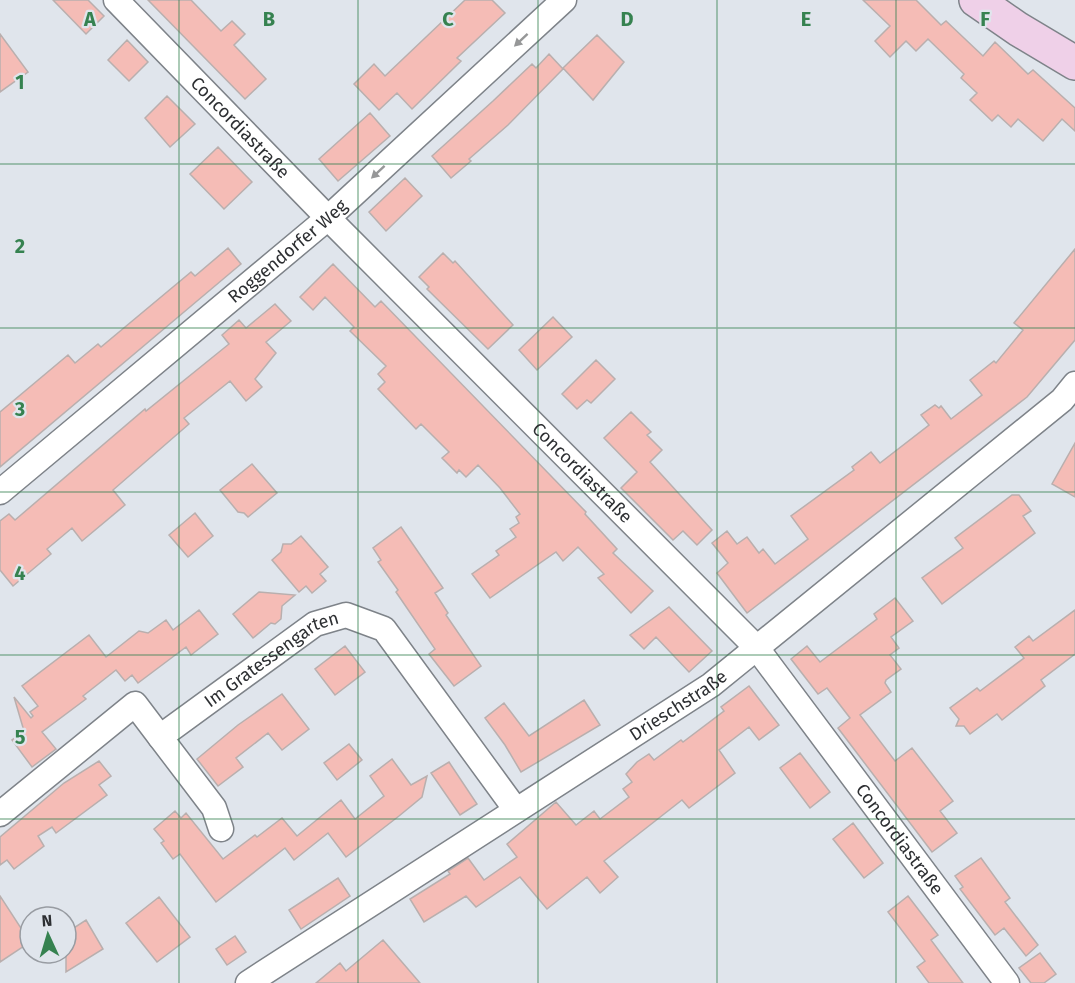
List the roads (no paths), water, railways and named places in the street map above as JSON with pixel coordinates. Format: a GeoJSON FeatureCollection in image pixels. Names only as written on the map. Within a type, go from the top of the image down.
{"type":"FeatureCollection","features":[{"type":"Feature","properties":{"kind":"main road"},"geometry":{"type":"LineString","coordinates":[[976,0],[1018,29],[1075,63]]}},
{"type":"Feature","properties":{"kind":"street","name":"Concordiastraße"},"geometry":{"type":"LineString","coordinates":[[116,0],[328,218],[756,647],[1007,983]]}},
{"type":"Feature","properties":{"kind":"street","name":"Roggendorfer Weg"},"geometry":{"type":"LineString","coordinates":[[0,492],[328,218],[564,0]]}},
{"type":"Feature","properties":{"kind":"street","name":"Drieschstraße"},"geometry":{"type":"LineString","coordinates":[[248,983],[711,685],[1071,398]]}},
{"type":"Feature","properties":{"kind":"street","name":"Im Gratessengarten"},"geometry":{"type":"LineString","coordinates":[[160,737],[315,624],[346,615],[384,629],[516,810]]}},
{"type":"Feature","properties":{"kind":"street"},"geometry":{"type":"LineString","coordinates":[[0,814],[135,704],[214,808],[221,829]]}}]}
